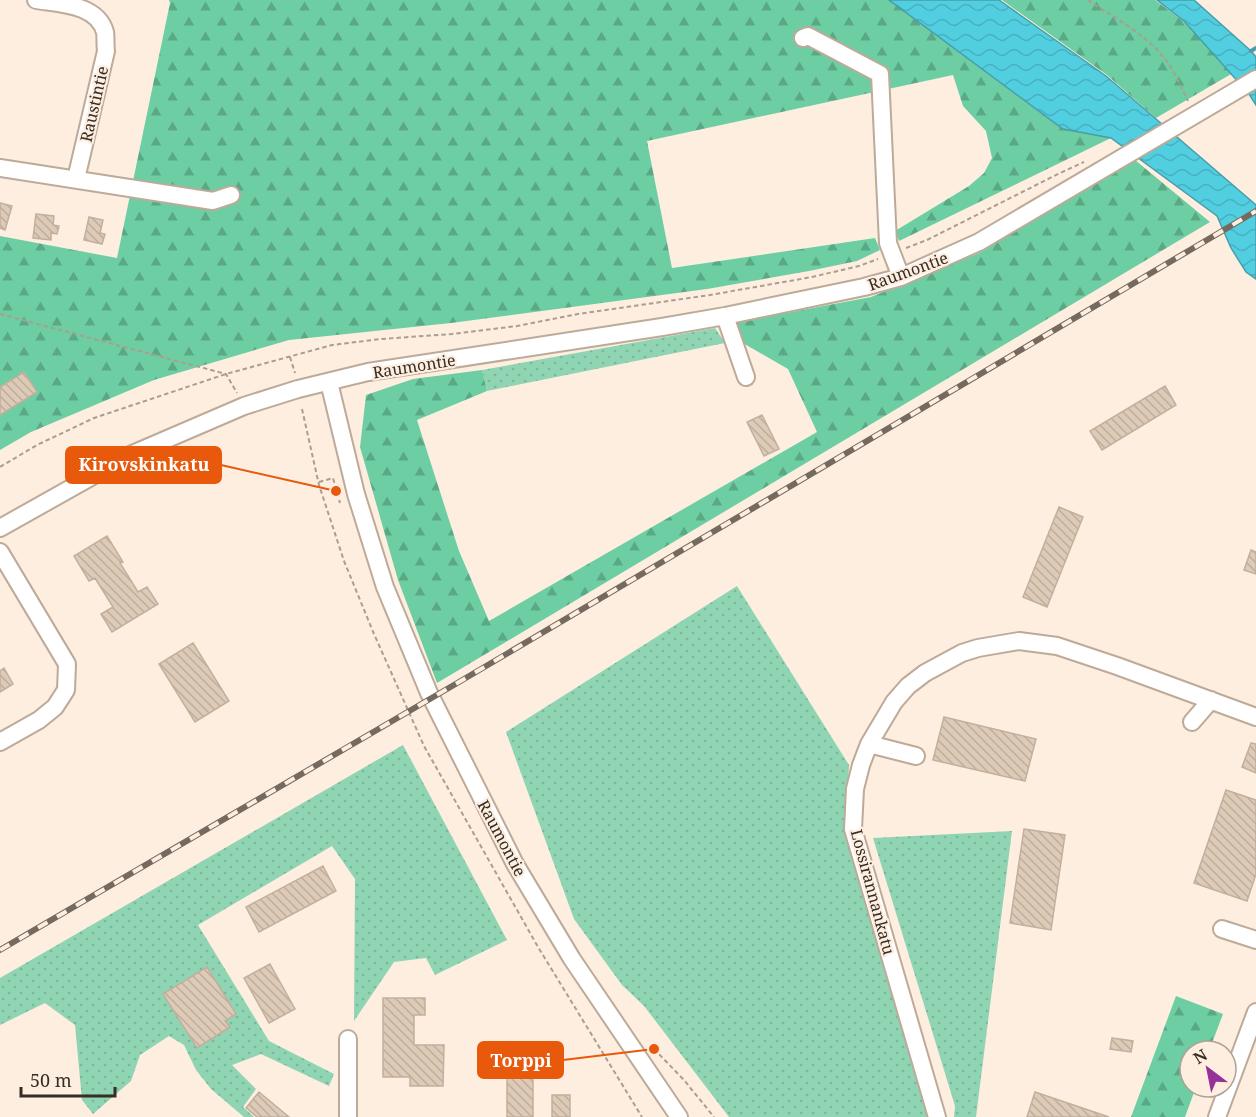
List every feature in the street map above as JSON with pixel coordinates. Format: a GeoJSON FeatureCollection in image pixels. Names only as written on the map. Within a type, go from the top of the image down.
{"type":"FeatureCollection","features":[{"type":"Feature","properties":{"kind":"street","name":"Raustintie"},"geometry":{"type":"LineString","coordinates":[[36,0],[84,9],[98,19],[105,32],[106,51],[76,179]]}},
{"type":"Feature","properties":{"kind":"street"},"geometry":{"type":"LineString","coordinates":[[803,38],[808,36],[880,74],[888,243],[901,277]]}},
{"type":"Feature","properties":{"kind":"street","name":"Raumontie"},"geometry":{"type":"LineString","coordinates":[[678,1116],[572,959],[515,864],[429,693],[382,576],[356,494],[330,382],[368,372],[725,316],[901,277],[979,242],[1079,173],[1173,127],[1256,79]]}},
{"type":"Feature","properties":{"kind":"street"},"geometry":{"type":"LineString","coordinates":[[0,168],[213,201],[231,195]]}},
{"type":"Feature","properties":{"kind":"street"},"geometry":{"type":"LineString","coordinates":[[725,316],[746,377]]}},
{"type":"Feature","properties":{"kind":"street"},"geometry":{"type":"LineString","coordinates":[[0,528],[130,455],[244,406],[298,389],[330,382]]}},
{"type":"Feature","properties":{"kind":"street"},"geometry":{"type":"LineString","coordinates":[[0,552],[67,664],[66,690],[55,707],[39,720],[0,742]]}},
{"type":"Feature","properties":{"kind":"street","name":"Lossirannankatu"},"geometry":{"type":"LineString","coordinates":[[937,1117],[853,829],[855,789],[861,765],[869,744],[894,702],[908,686],[925,673],[962,653],[1019,641],[1057,646],[1256,717]]}},
{"type":"Feature","properties":{"kind":"street"},"geometry":{"type":"LineString","coordinates":[[1192,722],[1211,700]]}},
{"type":"Feature","properties":{"kind":"street"},"geometry":{"type":"LineString","coordinates":[[869,744],[916,756]]}},
{"type":"Feature","properties":{"kind":"street"},"geometry":{"type":"LineString","coordinates":[[1222,928],[1256,940]]}},
{"type":"Feature","properties":{"kind":"street"},"geometry":{"type":"LineString","coordinates":[[1217,1117],[1256,1012]]}},
{"type":"Feature","properties":{"kind":"street"},"geometry":{"type":"LineString","coordinates":[[348,1039],[348,1117]]}},
{"type":"Feature","properties":{"kind":"path"},"geometry":{"type":"LineString","coordinates":[[1088,0],[1143,38],[1160,53],[1195,114]]}},
{"type":"Feature","properties":{"kind":"path"},"geometry":{"type":"LineString","coordinates":[[0,467],[94,418],[226,374],[332,345],[517,326],[578,314],[710,295],[812,277],[859,266],[927,240],[1079,173]]}},
{"type":"Feature","properties":{"kind":"path"},"geometry":{"type":"LineString","coordinates":[[0,314],[226,374],[244,406]]}},
{"type":"Feature","properties":{"kind":"path"},"geometry":{"type":"LineString","coordinates":[[291,357],[295,373]]}},
{"type":"Feature","properties":{"kind":"path"},"geometry":{"type":"LineString","coordinates":[[319,482],[333,478],[340,503]]}},
{"type":"Feature","properties":{"kind":"path"},"geometry":{"type":"LineString","coordinates":[[654,1049],[684,1080],[714,1117]]}},
{"type":"Feature","properties":{"kind":"green space"},"geometry":{"type":"Polygon","coordinates":[[[169,0],[889,0],[1063,129],[1111,138],[899,241],[895,231],[969,186],[984,173],[992,158],[986,131],[963,106],[953,75],[647,141],[672,268],[875,238],[880,250],[857,261],[707,289],[451,323],[289,340],[154,380],[31,432],[0,450],[0,236],[117,258],[169,0]]]}},
{"type":"Feature","properties":{"kind":"green space"},"geometry":{"type":"Polygon","coordinates":[[[1002,0],[1155,0],[1183,21],[1238,70],[1156,118],[1107,75],[1002,0]]]}},
{"type":"Feature","properties":{"kind":"green space"},"geometry":{"type":"Polygon","coordinates":[[[1135,160],[1210,222],[437,683],[398,580],[360,447],[366,395],[413,379],[482,370],[487,391],[417,420],[459,551],[489,621],[817,432],[788,369],[736,339],[738,322],[871,297],[979,253],[1135,160]]]}},
{"type":"Feature","properties":{"kind":"green space"},"geometry":{"type":"Polygon","coordinates":[[[715,328],[725,343],[487,391],[482,370],[715,328]]]}},
{"type":"Feature","properties":{"kind":"green space"},"geometry":{"type":"Polygon","coordinates":[[[737,586],[849,765],[846,820],[932,1117],[729,1117],[644,1006],[622,985],[574,919],[506,732],[737,586]]]}},
{"type":"Feature","properties":{"kind":"green space"},"geometry":{"type":"Polygon","coordinates":[[[403,745],[507,940],[435,975],[426,958],[394,962],[354,1021],[355,879],[332,846],[198,925],[269,1041],[334,1074],[329,1086],[261,1054],[232,1065],[256,1089],[243,1107],[254,1117],[244,1117],[211,1089],[196,1070],[184,1045],[169,1036],[140,1055],[131,1081],[93,1114],[82,1100],[75,1025],[45,1003],[0,1025],[0,978],[403,745]]]}},
{"type":"Feature","properties":{"kind":"green space"},"geometry":{"type":"Polygon","coordinates":[[[1012,831],[976,1117],[954,1117],[955,1106],[873,838],[1012,831]]]}},
{"type":"Feature","properties":{"kind":"green space"},"geometry":{"type":"Polygon","coordinates":[[[1176,996],[1223,1014],[1214,1039],[1178,1039],[1178,1099],[1192,1099],[1185,1117],[1131,1117],[1176,996]]]}},
{"type":"Feature","properties":{"kind":"water"},"geometry":{"type":"Polygon","coordinates":[[[889,0],[999,0],[1106,76],[1256,205],[1256,279],[1246,272],[1231,248],[1217,216],[1111,138],[1063,129],[889,0]]]}},
{"type":"Feature","properties":{"kind":"water"},"geometry":{"type":"Polygon","coordinates":[[[1157,0],[1194,0],[1251,51],[1256,57],[1256,105],[1249,94],[1184,21],[1157,0]]]}},
{"type":"Feature","properties":{"kind":"building"},"geometry":{"type":"Polygon","coordinates":[[[0,203],[12,206],[5,230],[0,228],[0,203]]]}},
{"type":"Feature","properties":{"kind":"building"},"geometry":{"type":"Polygon","coordinates":[[[36,214],[54,216],[53,225],[59,226],[57,234],[51,233],[51,240],[33,238],[36,214]]]}},
{"type":"Feature","properties":{"kind":"building"},"geometry":{"type":"Polygon","coordinates":[[[89,217],[103,220],[100,233],[105,234],[102,244],[84,240],[89,217]]]}},
{"type":"Feature","properties":{"kind":"building"},"geometry":{"type":"Polygon","coordinates":[[[24,372],[37,392],[0,415],[0,387],[24,372]]]}},
{"type":"Feature","properties":{"kind":"building"},"geometry":{"type":"Polygon","coordinates":[[[1165,386],[1176,405],[1102,450],[1090,431],[1165,386]]]}},
{"type":"Feature","properties":{"kind":"building"},"geometry":{"type":"Polygon","coordinates":[[[762,415],[779,449],[764,456],[747,422],[762,415]]]}},
{"type":"Feature","properties":{"kind":"building"},"geometry":{"type":"Polygon","coordinates":[[[1059,507],[1083,517],[1047,607],[1023,597],[1059,507]]]}},
{"type":"Feature","properties":{"kind":"building"},"geometry":{"type":"Polygon","coordinates":[[[107,536],[138,592],[147,587],[158,604],[112,632],[101,614],[113,607],[95,578],[89,581],[74,556],[107,536]]]}},
{"type":"Feature","properties":{"kind":"building"},"geometry":{"type":"Polygon","coordinates":[[[1251,550],[1256,552],[1256,574],[1244,570],[1251,550]]]}},
{"type":"Feature","properties":{"kind":"building"},"geometry":{"type":"Polygon","coordinates":[[[193,643],[229,701],[195,722],[159,664],[193,643]]]}},
{"type":"Feature","properties":{"kind":"building"},"geometry":{"type":"Polygon","coordinates":[[[4,668],[13,684],[0,692],[0,671],[4,668]]]}},
{"type":"Feature","properties":{"kind":"building"},"geometry":{"type":"Polygon","coordinates":[[[944,717],[1036,739],[1025,781],[933,760],[944,717]]]}},
{"type":"Feature","properties":{"kind":"building"},"geometry":{"type":"Polygon","coordinates":[[[1251,743],[1256,744],[1256,773],[1242,767],[1251,743]]]}},
{"type":"Feature","properties":{"kind":"building"},"geometry":{"type":"Polygon","coordinates":[[[1226,790],[1256,800],[1256,874],[1247,901],[1194,883],[1226,790]]]}},
{"type":"Feature","properties":{"kind":"building"},"geometry":{"type":"Polygon","coordinates":[[[1024,829],[1065,835],[1051,930],[1010,923],[1024,829]]]}},
{"type":"Feature","properties":{"kind":"building"},"geometry":{"type":"Polygon","coordinates":[[[323,866],[336,891],[259,932],[246,907],[323,866]]]}},
{"type":"Feature","properties":{"kind":"building"},"geometry":{"type":"Polygon","coordinates":[[[270,964],[295,1009],[269,1023],[244,978],[270,964]]]}},
{"type":"Feature","properties":{"kind":"building"},"geometry":{"type":"Polygon","coordinates":[[[207,967],[236,1014],[225,1021],[230,1027],[197,1048],[163,994],[207,967]]]}},
{"type":"Feature","properties":{"kind":"building"},"geometry":{"type":"Polygon","coordinates":[[[383,998],[425,998],[425,1015],[414,1015],[414,1045],[444,1045],[443,1086],[410,1086],[410,1077],[383,1077],[383,998]]]}},
{"type":"Feature","properties":{"kind":"building"},"geometry":{"type":"Polygon","coordinates":[[[1112,1038],[1133,1041],[1131,1052],[1110,1049],[1112,1038]]]}},
{"type":"Feature","properties":{"kind":"building"},"geometry":{"type":"Polygon","coordinates":[[[507,1077],[533,1078],[533,1117],[507,1117],[507,1077]]]}},
{"type":"Feature","properties":{"kind":"building"},"geometry":{"type":"Polygon","coordinates":[[[259,1092],[289,1117],[257,1117],[246,1108],[259,1092]]]}},
{"type":"Feature","properties":{"kind":"building"},"geometry":{"type":"Polygon","coordinates":[[[1035,1092],[1109,1117],[1027,1117],[1035,1092]]]}},
{"type":"Feature","properties":{"kind":"building"},"geometry":{"type":"Polygon","coordinates":[[[552,1095],[570,1095],[570,1117],[552,1117],[552,1095]]]}},
{"type":"Feature","properties":{"kind":"waterway"},"geometry":{"type":"LineString","coordinates":[[1251,51],[1256,48]]}},
{"type":"Feature","properties":{"kind":"railway"},"geometry":{"type":"LineString","coordinates":[[0,950],[1256,211]]}},
{"type":"Feature","properties":{"kind":"place","name":"Kirovskinkatu"},"geometry":{"type":"Point","coordinates":[336,491]}},
{"type":"Feature","properties":{"kind":"place","name":"Torppi"},"geometry":{"type":"Point","coordinates":[654,1049]}}]}
